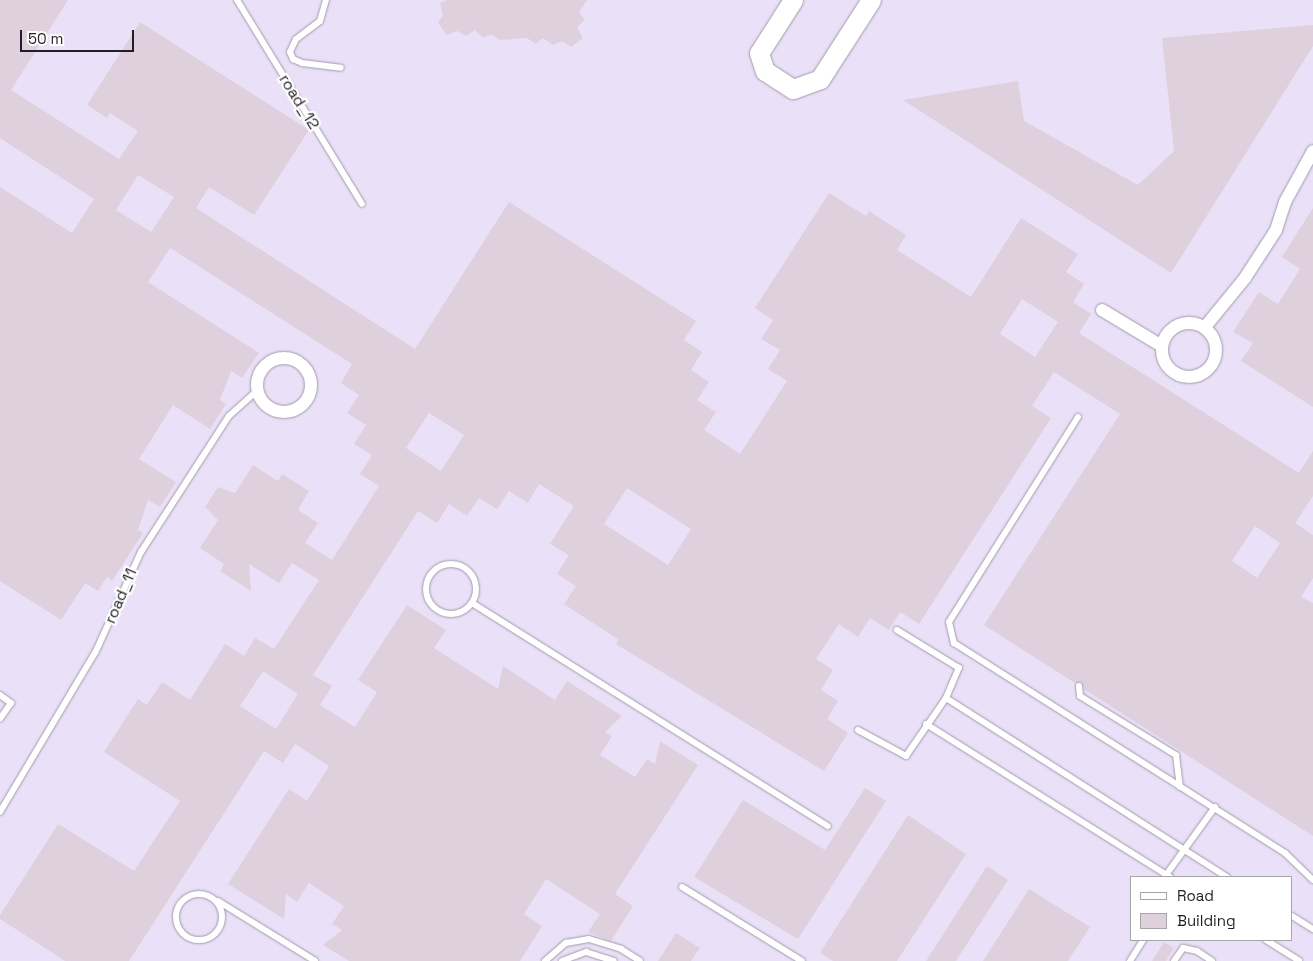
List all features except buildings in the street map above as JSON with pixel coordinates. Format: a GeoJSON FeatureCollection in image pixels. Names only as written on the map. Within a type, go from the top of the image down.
{"type":"FeatureCollection","features":[{"type":"Feature","properties":{"kind":"street"},"geometry":{"type":"LineString","coordinates":[[793,0],[759,53],[765,71],[793,89],[820,79],[871,0]]}},
{"type":"Feature","properties":{"kind":"street"},"geometry":{"type":"LineString","coordinates":[[1205,328],[1245,278],[1276,230],[1285,202],[1313,151]]}},
{"type":"Feature","properties":{"kind":"street"},"geometry":{"type":"LineString","coordinates":[[1102,310],[1162,346]]}},
{"type":"Feature","properties":{"kind":"street"},"geometry":{"type":"LineString","coordinates":[[1197,323],[1205,328],[1215,342],[1215,360],[1196,376],[1171,371],[1165,364],[1162,346],[1164,337],[1178,324],[1197,323]]}},
{"type":"Feature","properties":{"kind":"street"},"geometry":{"type":"LineString","coordinates":[[282,358],[299,363],[310,378],[304,402],[290,411],[266,406],[258,391],[265,366],[282,358]]}},
{"type":"Feature","properties":{"kind":"lane","name":"road_12"},"geometry":{"type":"LineString","coordinates":[[237,0],[362,204]]}},
{"type":"Feature","properties":{"kind":"lane"},"geometry":{"type":"LineString","coordinates":[[326,0],[320,22],[296,39],[290,52],[293,60],[302,64],[341,68]]}},
{"type":"Feature","properties":{"kind":"lane","name":"road_11"},"geometry":{"type":"LineString","coordinates":[[0,812],[96,651],[141,552],[229,416],[258,391]]}},
{"type":"Feature","properties":{"kind":"lane"},"geometry":{"type":"LineString","coordinates":[[1078,417],[950,622],[954,643],[1285,853],[1313,880]]}},
{"type":"Feature","properties":{"kind":"lane"},"geometry":{"type":"LineString","coordinates":[[449,564],[466,569],[475,582],[472,603],[456,614],[441,612],[430,602],[429,579],[449,564]]}},
{"type":"Feature","properties":{"kind":"lane"},"geometry":{"type":"LineString","coordinates":[[472,603],[828,826]]}},
{"type":"Feature","properties":{"kind":"lane"},"geometry":{"type":"LineString","coordinates":[[858,730],[906,756],[926,724],[946,698],[960,668],[896,630]]}},
{"type":"Feature","properties":{"kind":"lane"},"geometry":{"type":"LineString","coordinates":[[1079,686],[1080,696],[1176,755],[1180,787]]}},
{"type":"Feature","properties":{"kind":"lane"},"geometry":{"type":"LineString","coordinates":[[0,695],[10,702],[0,719]]}},
{"type":"Feature","properties":{"kind":"lane"},"geometry":{"type":"LineString","coordinates":[[946,698],[1183,851],[1225,876]]}},
{"type":"Feature","properties":{"kind":"lane"},"geometry":{"type":"LineString","coordinates":[[926,724],[1168,876],[1183,851],[1215,807]]}},
{"type":"Feature","properties":{"kind":"lane"},"geometry":{"type":"LineString","coordinates":[[682,887],[802,961]]}},
{"type":"Feature","properties":{"kind":"lane"},"geometry":{"type":"LineString","coordinates":[[214,898],[222,912],[216,933],[195,940],[182,933],[176,919],[185,898],[200,893],[214,898],[315,961]]}},
{"type":"Feature","properties":{"kind":"lane"},"geometry":{"type":"LineString","coordinates":[[1293,917],[1313,929]]}},
{"type":"Feature","properties":{"kind":"lane"},"geometry":{"type":"LineString","coordinates":[[545,961],[566,943],[589,939],[621,949],[640,961]]}},
{"type":"Feature","properties":{"kind":"lane"},"geometry":{"type":"LineString","coordinates":[[1130,961],[1142,941]]}},
{"type":"Feature","properties":{"kind":"lane"},"geometry":{"type":"LineString","coordinates":[[1268,941],[1299,961]]}},
{"type":"Feature","properties":{"kind":"lane"},"geometry":{"type":"LineString","coordinates":[[1174,961],[1183,948],[1197,951],[1212,961]]}},
{"type":"Feature","properties":{"kind":"lane"},"geometry":{"type":"LineString","coordinates":[[562,961],[586,952],[614,961]]}},
{"type":"Feature","properties":{"kind":"shaded area"},"geometry":{"type":"Polygon","coordinates":[[[0,0],[1313,0],[1313,961],[0,961],[0,0]]]}}]}
